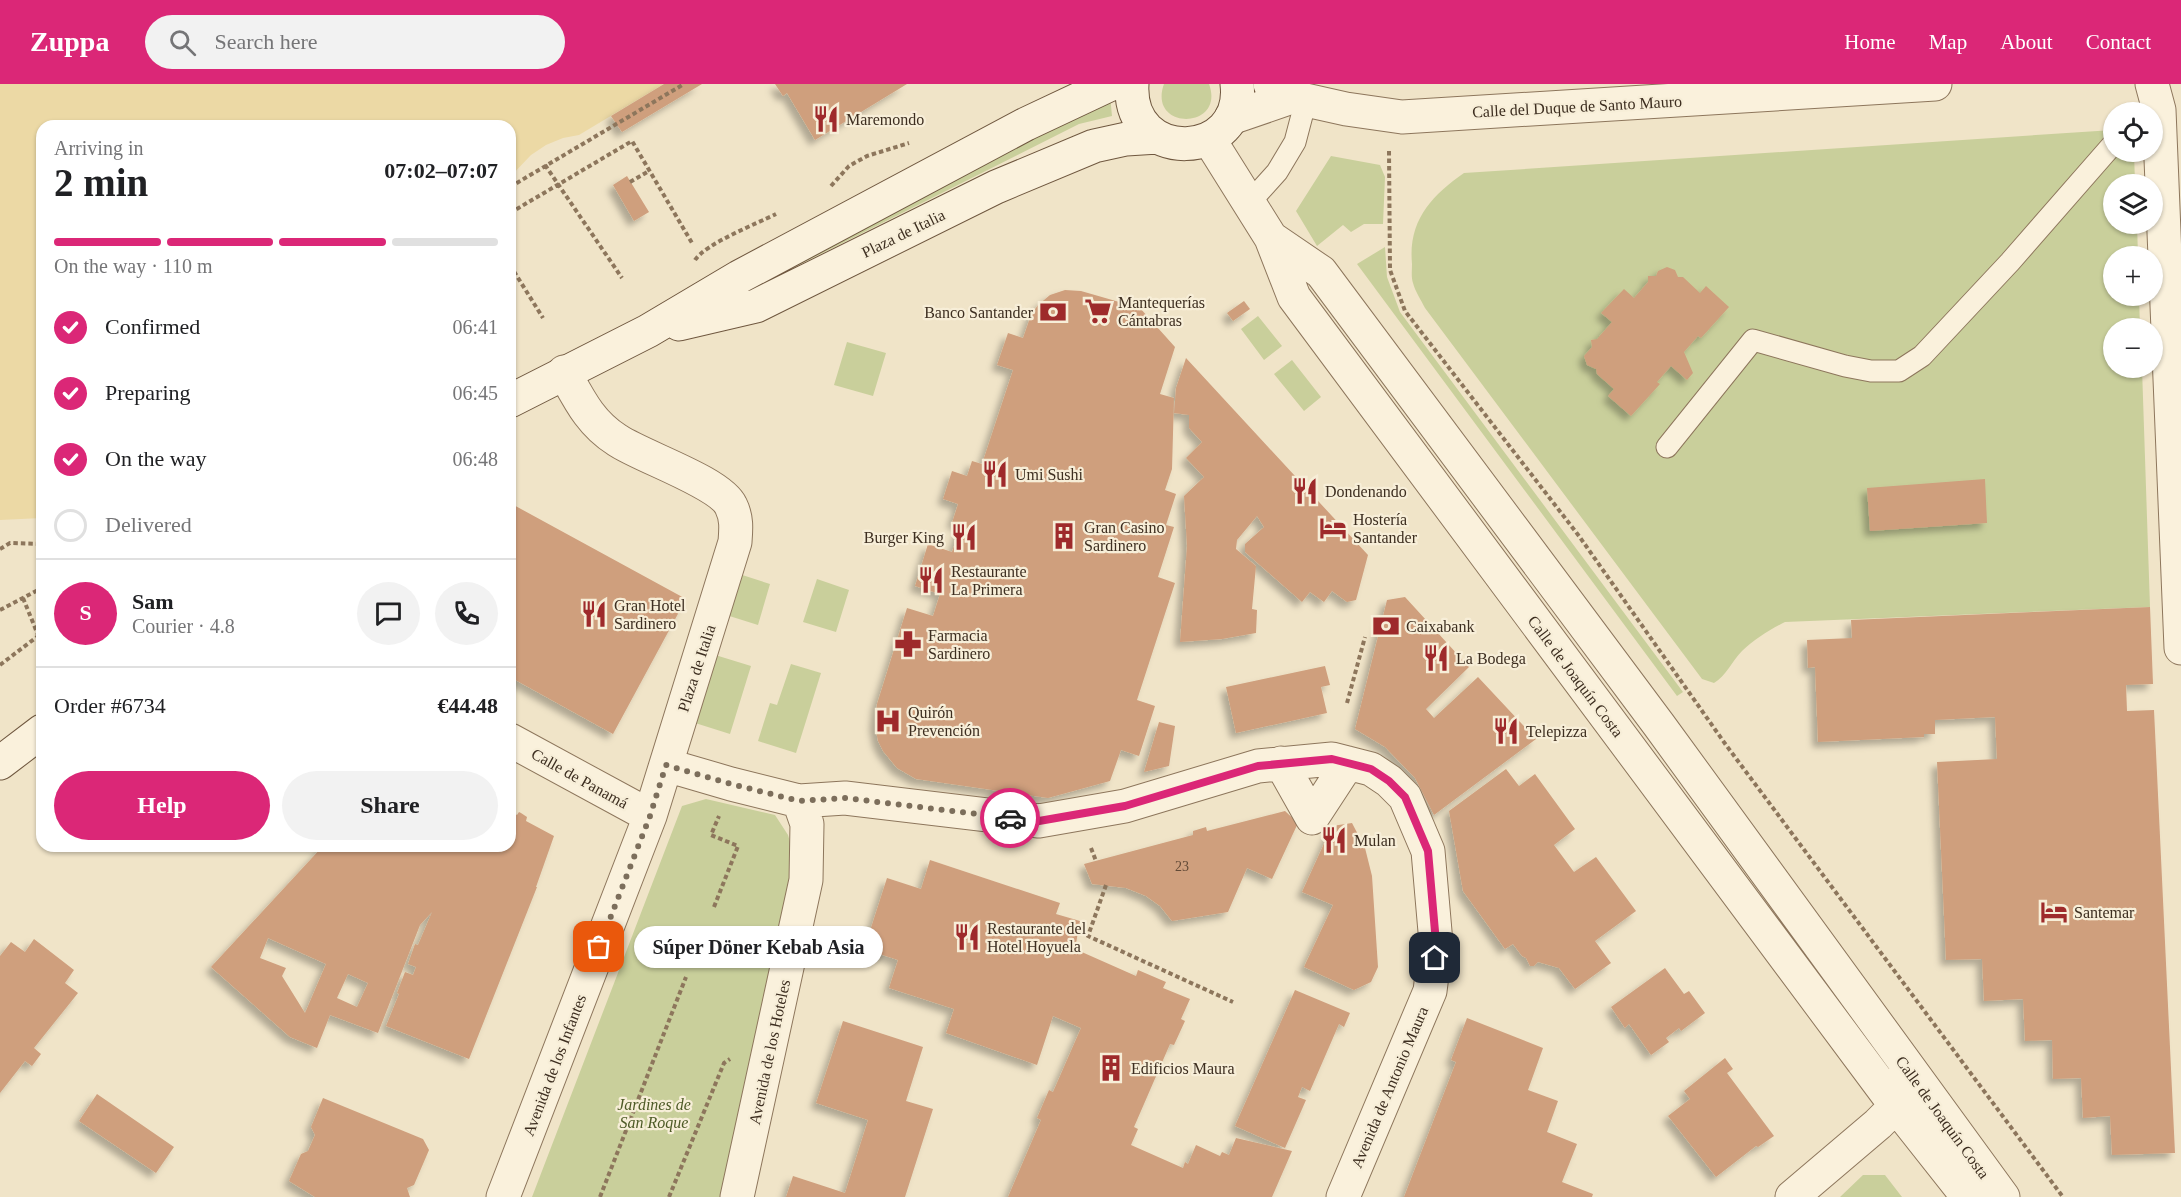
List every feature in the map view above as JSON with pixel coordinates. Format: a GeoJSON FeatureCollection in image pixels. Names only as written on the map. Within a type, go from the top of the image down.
{"type":"FeatureCollection","features":[{"type":"Feature","properties":{"kind":"street","name":"Plaza de Italia"},"geometry":{"type":"LineString","coordinates":[[516,398],[648,331],[739,277],[1026,124],[1111,84]]}},
{"type":"Feature","properties":{"kind":"street"},"geometry":{"type":"LineString","coordinates":[[1132,84],[1132,97],[1140,120],[1158,137]]}},
{"type":"Feature","properties":{"kind":"street"},"geometry":{"type":"LineString","coordinates":[[1220,128],[1236,104],[1237,84]]}},
{"type":"Feature","properties":{"kind":"street","name":"Calle del Duque de Santo Mauro"},"geometry":{"type":"LineString","coordinates":[[1298,94],[1346,109],[1402,117],[1935,84]]}},
{"type":"Feature","properties":{"kind":"street"},"geometry":{"type":"LineString","coordinates":[[1220,128],[1298,94]]}},
{"type":"Feature","properties":{"kind":"street","name":"Plaza de Italia"},"geometry":{"type":"LineString","coordinates":[[648,331],[756,306],[996,187],[1094,146],[1126,139],[1158,137],[1170,142],[1197,143],[1220,128]]}},
{"type":"Feature","properties":{"kind":"street","name":"Calle de Joaquín Costa"},"geometry":{"type":"LineString","coordinates":[[1220,128],[1249,203],[1271,238],[1294,297],[1896,1106],[1968,1197]]}},
{"type":"Feature","properties":{"kind":"street"},"geometry":{"type":"LineString","coordinates":[[2157,162],[2181,648]]}},
{"type":"Feature","properties":{"kind":"street","name":"Calle de Joaquín Costa"},"geometry":{"type":"LineString","coordinates":[[1271,238],[1321,272],[1659,725],[1884,1037],[2003,1197]]}},
{"type":"Feature","properties":{"kind":"street","name":"Plaza de Italia"},"geometry":{"type":"LineString","coordinates":[[564,372],[588,415],[616,440],[708,485],[730,504],[736,522],[735,542],[666,765]]}},
{"type":"Feature","properties":{"kind":"street"},"geometry":{"type":"LineString","coordinates":[[0,763],[36,736]]}},
{"type":"Feature","properties":{"kind":"street","name":"Calle de Panamá"},"geometry":{"type":"LineString","coordinates":[[516,743],[650,816]]}},
{"type":"Feature","properties":{"kind":"street","name":"Avenida de Antonio Maura"},"geometry":{"type":"LineString","coordinates":[[666,765],[799,801],[845,798],[1039,821],[1125,806],[1258,766],[1332,759],[1371,769],[1389,781],[1405,797],[1428,851],[1436,943],[1430,991],[1343,1197]]}},
{"type":"Feature","properties":{"kind":"street"},"geometry":{"type":"LineString","coordinates":[[1281,764],[1312,818],[1348,763]]}},
{"type":"Feature","properties":{"kind":"street","name":"Avenida de los Infantes"},"geometry":{"type":"LineString","coordinates":[[504,1197],[650,816],[666,765]]}},
{"type":"Feature","properties":{"kind":"street","name":"Avenida de los Hoteles"},"geometry":{"type":"LineString","coordinates":[[737,1197],[806,880],[807,824],[799,801]]}},
{"type":"Feature","properties":{"kind":"street","name":"Calle de Joaquín Costa"},"geometry":{"type":"LineString","coordinates":[[1793,1196],[1896,1106],[1896,1075],[1884,1037]]}},
{"type":"Feature","properties":{"kind":"street","name":"Calle de Joaquín Costa"},"geometry":{"type":"LineString","coordinates":[[1861,1138],[1925,1143]]}},
{"type":"Feature","properties":{"kind":"lane"},"geometry":{"type":"LineString","coordinates":[[1249,203],[1277,172],[1295,142],[1298,94]]}},
{"type":"Feature","properties":{"kind":"lane"},"geometry":{"type":"LineString","coordinates":[[1667,447],[1752,340],[1870,371],[1899,371],[1915,361],[2010,262],[2103,156]]}},
{"type":"Feature","properties":{"kind":"path"},"geometry":{"type":"LineString","coordinates":[[516,183],[684,84]]}},
{"type":"Feature","properties":{"kind":"path"},"geometry":{"type":"LineString","coordinates":[[516,209],[632,141],[692,243]]}},
{"type":"Feature","properties":{"kind":"path"},"geometry":{"type":"LineString","coordinates":[[1391,164],[1388,234],[1390,270],[1405,311],[1579,536],[1726,745],[2063,1197]]}},
{"type":"Feature","properties":{"kind":"path"},"geometry":{"type":"LineString","coordinates":[[545,165],[622,278]]}},
{"type":"Feature","properties":{"kind":"path"},"geometry":{"type":"LineString","coordinates":[[630,182],[649,171]]}},
{"type":"Feature","properties":{"kind":"path"},"geometry":{"type":"LineString","coordinates":[[516,275],[543,318]]}},
{"type":"Feature","properties":{"kind":"path"},"geometry":{"type":"LineString","coordinates":[[0,549],[10,543],[36,544]]}},
{"type":"Feature","properties":{"kind":"path"},"geometry":{"type":"LineString","coordinates":[[0,610],[36,591]]}},
{"type":"Feature","properties":{"kind":"path"},"geometry":{"type":"LineString","coordinates":[[22,598],[36,626]]}},
{"type":"Feature","properties":{"kind":"path"},"geometry":{"type":"LineString","coordinates":[[0,664],[36,637]]}},
{"type":"Feature","properties":{"kind":"path"},"geometry":{"type":"LineString","coordinates":[[1347,704],[1365,637]]}},
{"type":"Feature","properties":{"kind":"path"},"geometry":{"type":"LineString","coordinates":[[714,907],[738,846],[711,835],[731,784]]}},
{"type":"Feature","properties":{"kind":"path"},"geometry":{"type":"LineString","coordinates":[[1106,885],[1088,936],[1233,1002]]}},
{"type":"Feature","properties":{"kind":"path"},"geometry":{"type":"LineString","coordinates":[[693,959],[704,931]]}},
{"type":"Feature","properties":{"kind":"path"},"geometry":{"type":"LineString","coordinates":[[600,1197],[686,976]]}},
{"type":"Feature","properties":{"kind":"path"},"geometry":{"type":"LineString","coordinates":[[669,1197],[724,1063]]}},
{"type":"Feature","properties":{"kind":"green space"},"geometry":{"type":"Polygon","coordinates":[[[1164,84],[1209,84],[1211,99],[1207,110],[1198,117],[1186,119],[1175,117],[1166,110],[1162,99],[1164,84]]]}},
{"type":"Feature","properties":{"kind":"green space"},"geometry":{"type":"Polygon","coordinates":[[[1110,95],[1112,116],[1079,124],[765,282],[766,267],[1110,95]]]}},
{"type":"Feature","properties":{"kind":"green space"},"geometry":{"type":"Polygon","coordinates":[[[2103,131],[2103,162],[2134,162],[2135,174],[2103,174],[2103,234],[2137,234],[2138,246],[2103,246],[2103,306],[2139,306],[2140,318],[2103,318],[2103,378],[2142,378],[2150,607],[1785,622],[1747,647],[1714,683],[1702,679],[1425,308],[1415,289],[1412,281],[1412,249],[1418,222],[1441,191],[1464,173],[2103,131]]]}},
{"type":"Feature","properties":{"kind":"green space"},"geometry":{"type":"Polygon","coordinates":[[[1331,156],[1380,165],[1385,177],[1383,224],[1364,224],[1351,232],[1343,225],[1317,246],[1296,211],[1331,156]]]}},
{"type":"Feature","properties":{"kind":"green space"},"geometry":{"type":"Polygon","coordinates":[[[1385,247],[1387,277],[1400,312],[1683,692],[1677,696],[1357,264],[1385,247]]]}},
{"type":"Feature","properties":{"kind":"green space"},"geometry":{"type":"Polygon","coordinates":[[[1258,316],[1282,346],[1264,360],[1241,329],[1258,316]]]}},
{"type":"Feature","properties":{"kind":"green space"},"geometry":{"type":"Polygon","coordinates":[[[847,342],[886,353],[873,396],[834,385],[847,342]]]}},
{"type":"Feature","properties":{"kind":"green space"},"geometry":{"type":"Polygon","coordinates":[[[1292,360],[1321,397],[1304,411],[1274,374],[1292,360]]]}},
{"type":"Feature","properties":{"kind":"green space"},"geometry":{"type":"Polygon","coordinates":[[[736,573],[770,584],[758,625],[723,614],[736,573]]]}},
{"type":"Feature","properties":{"kind":"green space"},"geometry":{"type":"Polygon","coordinates":[[[817,579],[849,590],[836,632],[803,622],[817,579]]]}},
{"type":"Feature","properties":{"kind":"green space"},"geometry":{"type":"Polygon","coordinates":[[[712,654],[751,666],[730,734],[692,722],[712,654]]]}},
{"type":"Feature","properties":{"kind":"green space"},"geometry":{"type":"Polygon","coordinates":[[[791,664],[821,673],[796,753],[758,741],[770,703],[777,705],[791,664]]]}},
{"type":"Feature","properties":{"kind":"green space","name":"Jardines de San Roque"},"geometry":{"type":"Polygon","coordinates":[[[706,799],[775,815],[788,835],[795,858],[721,1197],[532,1197],[682,806],[706,799]]]}},
{"type":"Feature","properties":{"kind":"green space"},"geometry":{"type":"Polygon","coordinates":[[[1863,1175],[1885,1175],[1902,1197],[1840,1197],[1863,1175]]]}},
{"type":"Feature","properties":{"kind":"sand"},"geometry":{"type":"Polygon","coordinates":[[[0,84],[664,84],[579,135],[546,145],[531,155],[516,171],[516,120],[36,120],[36,518],[0,520],[0,84]]]}},
{"type":"Feature","properties":{"kind":"building"},"geometry":{"type":"Polygon","coordinates":[[[664,84],[702,84],[622,132],[611,116],[664,84]]]}},
{"type":"Feature","properties":{"kind":"building","name":"Maremondo"},"geometry":{"type":"Polygon","coordinates":[[[775,84],[907,84],[815,140],[787,93],[783,96],[775,84]]]}},
{"type":"Feature","properties":{"kind":"building"},"geometry":{"type":"Polygon","coordinates":[[[627,176],[649,212],[634,221],[613,185],[627,176]]]}},
{"type":"Feature","properties":{"kind":"building"},"geometry":{"type":"Polygon","coordinates":[[[1667,267],[1675,270],[1678,277],[1683,277],[1700,293],[1706,286],[1729,307],[1701,338],[1698,336],[1684,352],[1693,373],[1687,380],[1671,366],[1657,382],[1660,384],[1631,416],[1608,396],[1614,389],[1597,374],[1596,369],[1587,365],[1584,356],[1592,347],[1591,340],[1597,339],[1612,322],[1601,313],[1624,289],[1634,298],[1648,282],[1648,276],[1656,276],[1658,271],[1667,267]]]}},
{"type":"Feature","properties":{"kind":"building","name":"Gran Casino Sardinero"},"geometry":{"type":"Polygon","coordinates":[[[1065,290],[1081,291],[1140,308],[1175,347],[1160,394],[1174,398],[1172,469],[1165,490],[1176,494],[1166,525],[1174,527],[1158,577],[1175,583],[1137,700],[1155,706],[1139,756],[1121,750],[1110,781],[1048,798],[916,779],[897,768],[883,751],[878,741],[875,725],[877,704],[907,608],[933,616],[940,594],[915,586],[928,544],[952,552],[961,525],[952,523],[958,504],[943,499],[952,471],[967,476],[972,461],[982,464],[1013,370],[997,365],[1008,333],[1023,338],[1031,315],[1038,305],[1050,295],[1065,290]]]}},
{"type":"Feature","properties":{"kind":"building"},"geometry":{"type":"Polygon","coordinates":[[[1244,301],[1250,309],[1233,321],[1227,313],[1244,301]]]}},
{"type":"Feature","properties":{"kind":"building"},"geometry":{"type":"Polygon","coordinates":[[[1186,358],[1368,555],[1356,600],[1347,602],[1332,591],[1324,602],[1310,592],[1302,602],[1245,552],[1245,544],[1264,527],[1257,516],[1237,540],[1236,549],[1256,566],[1252,609],[1257,610],[1256,633],[1222,639],[1180,642],[1187,546],[1184,496],[1204,477],[1186,458],[1202,442],[1189,428],[1189,415],[1174,413],[1176,388],[1186,358]]]}},
{"type":"Feature","properties":{"kind":"building"},"geometry":{"type":"Polygon","coordinates":[[[1985,479],[1987,523],[1870,531],[1867,488],[1985,479]]]}},
{"type":"Feature","properties":{"kind":"building","name":"Gran Hotel Sardinero"},"geometry":{"type":"Polygon","coordinates":[[[516,506],[686,599],[613,734],[516,680],[516,506]]]}},
{"type":"Feature","properties":{"kind":"building"},"geometry":{"type":"Polygon","coordinates":[[[1405,597],[1469,667],[1426,709],[1434,718],[1478,677],[1536,739],[1434,815],[1415,778],[1385,747],[1355,729],[1387,600],[1405,597]]]}},
{"type":"Feature","properties":{"kind":"building","name":"Santemar"},"geometry":{"type":"Polygon","coordinates":[[[2150,607],[2153,684],[2126,685],[2127,711],[2154,710],[2175,1153],[2112,1155],[2110,1116],[2083,1118],[2081,1078],[2053,1079],[2052,1040],[2025,1041],[2023,999],[1984,1001],[1982,959],[1946,960],[1937,762],[1997,759],[1995,717],[1935,720],[1935,734],[1924,734],[1924,737],[1818,742],[1815,667],[1808,668],[1807,640],[1852,638],[1851,620],[2150,607]]]}},
{"type":"Feature","properties":{"kind":"building"},"geometry":{"type":"Polygon","coordinates":[[[1325,666],[1330,685],[1321,687],[1327,713],[1236,733],[1226,687],[1325,666]]]}},
{"type":"Feature","properties":{"kind":"building"},"geometry":{"type":"Polygon","coordinates":[[[1159,722],[1175,726],[1169,766],[1144,772],[1159,722]]]}},
{"type":"Feature","properties":{"kind":"building"},"geometry":{"type":"Polygon","coordinates":[[[1506,769],[1519,786],[1535,774],[1575,829],[1554,845],[1574,872],[1596,857],[1636,911],[1595,941],[1611,963],[1575,989],[1559,968],[1538,962],[1530,966],[1513,944],[1505,949],[1463,891],[1449,811],[1506,769]]]}},
{"type":"Feature","properties":{"kind":"building"},"geometry":{"type":"Polygon","coordinates":[[[1285,811],[1298,823],[1272,879],[1247,868],[1228,912],[1172,921],[1160,906],[1146,896],[1126,888],[1092,884],[1084,864],[1193,835],[1193,831],[1206,827],[1207,831],[1285,811]]]}},
{"type":"Feature","properties":{"kind":"building"},"geometry":{"type":"Polygon","coordinates":[[[519,812],[527,817],[526,821],[554,836],[537,887],[469,1059],[386,1026],[405,972],[413,975],[416,967],[408,964],[415,944],[418,945],[432,912],[420,925],[378,1033],[330,1015],[317,1048],[290,1037],[211,967],[317,852],[516,852],[516,814],[519,812]],[[268,938],[260,958],[286,968],[282,976],[305,1013],[326,964],[268,938]],[[348,974],[337,998],[357,1007],[368,983],[348,974]]]}},
{"type":"Feature","properties":{"kind":"building"},"geometry":{"type":"Polygon","coordinates":[[[1352,823],[1365,848],[1372,876],[1378,967],[1371,982],[1354,990],[1304,967],[1333,905],[1302,892],[1332,826],[1352,823]]]}},
{"type":"Feature","properties":{"kind":"building"},"geometry":{"type":"Polygon","coordinates":[[[930,860],[1060,903],[1056,914],[1080,921],[1075,949],[1136,976],[1138,970],[1166,982],[1163,988],[1190,999],[1181,1019],[1185,1021],[1174,1045],[1170,1044],[1134,1127],[1138,1129],[1131,1145],[1183,1168],[1185,1162],[1188,1164],[1196,1145],[1220,1156],[1222,1152],[1229,1155],[1236,1138],[1292,1151],[1272,1197],[1008,1197],[1041,1120],[1037,1118],[1049,1090],[1053,1092],[1081,1028],[1053,1016],[1037,1065],[946,1033],[954,1009],[889,988],[898,960],[864,949],[887,878],[921,889],[930,860]]]}},
{"type":"Feature","properties":{"kind":"building"},"geometry":{"type":"Polygon","coordinates":[[[34,939],[74,970],[65,983],[78,993],[34,1048],[41,1054],[32,1066],[25,1061],[0,1093],[0,956],[11,942],[25,952],[34,939]]]}},
{"type":"Feature","properties":{"kind":"building"},"geometry":{"type":"Polygon","coordinates":[[[1665,968],[1684,994],[1689,991],[1705,1013],[1681,1031],[1679,1028],[1666,1038],[1669,1042],[1651,1055],[1629,1024],[1625,1028],[1611,1007],[1665,968]]]}},
{"type":"Feature","properties":{"kind":"building"},"geometry":{"type":"Polygon","coordinates":[[[1295,990],[1350,1013],[1344,1027],[1339,1024],[1310,1091],[1302,1087],[1298,1097],[1306,1100],[1285,1148],[1235,1126],[1295,990]]]}},
{"type":"Feature","properties":{"kind":"building"},"geometry":{"type":"Polygon","coordinates":[[[1467,1018],[1543,1048],[1528,1090],[1558,1101],[1547,1132],[1577,1144],[1562,1182],[1593,1194],[1592,1197],[1404,1197],[1456,1062],[1451,1060],[1467,1018]]]}},
{"type":"Feature","properties":{"kind":"building"},"geometry":{"type":"Polygon","coordinates":[[[843,1021],[923,1047],[906,1101],[933,1109],[905,1197],[786,1197],[793,1176],[845,1193],[868,1120],[816,1103],[843,1021]]]}},
{"type":"Feature","properties":{"kind":"building"},"geometry":{"type":"Polygon","coordinates":[[[1725,1058],[1733,1069],[1727,1073],[1774,1136],[1758,1147],[1756,1146],[1716,1177],[1668,1116],[1690,1099],[1684,1091],[1725,1058]]]}},
{"type":"Feature","properties":{"kind":"building"},"geometry":{"type":"Polygon","coordinates":[[[97,1094],[174,1147],[156,1173],[79,1121],[97,1094]]]}},
{"type":"Feature","properties":{"kind":"building"},"geometry":{"type":"Polygon","coordinates":[[[323,1098],[423,1139],[429,1150],[414,1185],[407,1188],[410,1197],[315,1197],[289,1181],[301,1154],[308,1151],[315,1135],[311,1127],[323,1098]]]}},
{"type":"Feature","properties":{"kind":"way so far"},"geometry":{"type":"LineString","coordinates":[[599,947],[650,816],[666,765],[799,801],[845,798],[1010,818]]}},
{"type":"Feature","properties":{"kind":"place","name":"Maremondo"},"geometry":{"type":"Point","coordinates":[826,119]}},
{"type":"Feature","properties":{"kind":"place","name":"Mantequerías Cántabras"},"geometry":{"type":"Point","coordinates":[1098,311]}},
{"type":"Feature","properties":{"kind":"place","name":"Banco Santander"},"geometry":{"type":"Point","coordinates":[1053,312]}},
{"type":"Feature","properties":{"kind":"place","name":"Umi Sushi"},"geometry":{"type":"Point","coordinates":[995,474]}},
{"type":"Feature","properties":{"kind":"place","name":"Dondenando"},"geometry":{"type":"Point","coordinates":[1305,491]}},
{"type":"Feature","properties":{"kind":"place","name":"Hostería Santander"},"geometry":{"type":"Point","coordinates":[1333,528]}},
{"type":"Feature","properties":{"kind":"place","name":"Gran Casino Sardinero"},"geometry":{"type":"Point","coordinates":[1064,536]}},
{"type":"Feature","properties":{"kind":"place","name":"Burger King"},"geometry":{"type":"Point","coordinates":[964,537]}},
{"type":"Feature","properties":{"kind":"place","name":"Restaurante La Primera"},"geometry":{"type":"Point","coordinates":[931,580]}},
{"type":"Feature","properties":{"kind":"place","name":"Gran Hotel Sardinero"},"geometry":{"type":"Point","coordinates":[594,614]}},
{"type":"Feature","properties":{"kind":"place","name":"Caixabank"},"geometry":{"type":"Point","coordinates":[1386,626]}},
{"type":"Feature","properties":{"kind":"place","name":"Farmacia Sardinero"},"geometry":{"type":"Point","coordinates":[908,644]}},
{"type":"Feature","properties":{"kind":"place","name":"La Bodega"},"geometry":{"type":"Point","coordinates":[1436,658]}},
{"type":"Feature","properties":{"kind":"place","name":"Quirón Prevención"},"geometry":{"type":"Point","coordinates":[888,721]}},
{"type":"Feature","properties":{"kind":"place","name":"Telepizza"},"geometry":{"type":"Point","coordinates":[1506,731]}},
{"type":"Feature","properties":{"kind":"place","name":"Mulan"},"geometry":{"type":"Point","coordinates":[1334,840]}},
{"type":"Feature","properties":{"kind":"place","name":"Santemar"},"geometry":{"type":"Point","coordinates":[2054,912]}},
{"type":"Feature","properties":{"kind":"place","name":"Restaurante del Hotel Hoyuela"},"geometry":{"type":"Point","coordinates":[967,937]}},
{"type":"Feature","properties":{"kind":"place","name":"Súper Döner Kebab Asia"},"geometry":{"type":"Point","coordinates":[599,947]}},
{"type":"Feature","properties":{"kind":"place","name":"Edificios Maura"},"geometry":{"type":"Point","coordinates":[1111,1068]}},
{"type":"Feature","properties":{"kind":"route"},"geometry":{"type":"LineString","coordinates":[[1010,818],[1039,821],[1125,806],[1258,766],[1332,759],[1371,769],[1389,781],[1405,797],[1428,851],[1436,943],[1435,958]]}}]}
